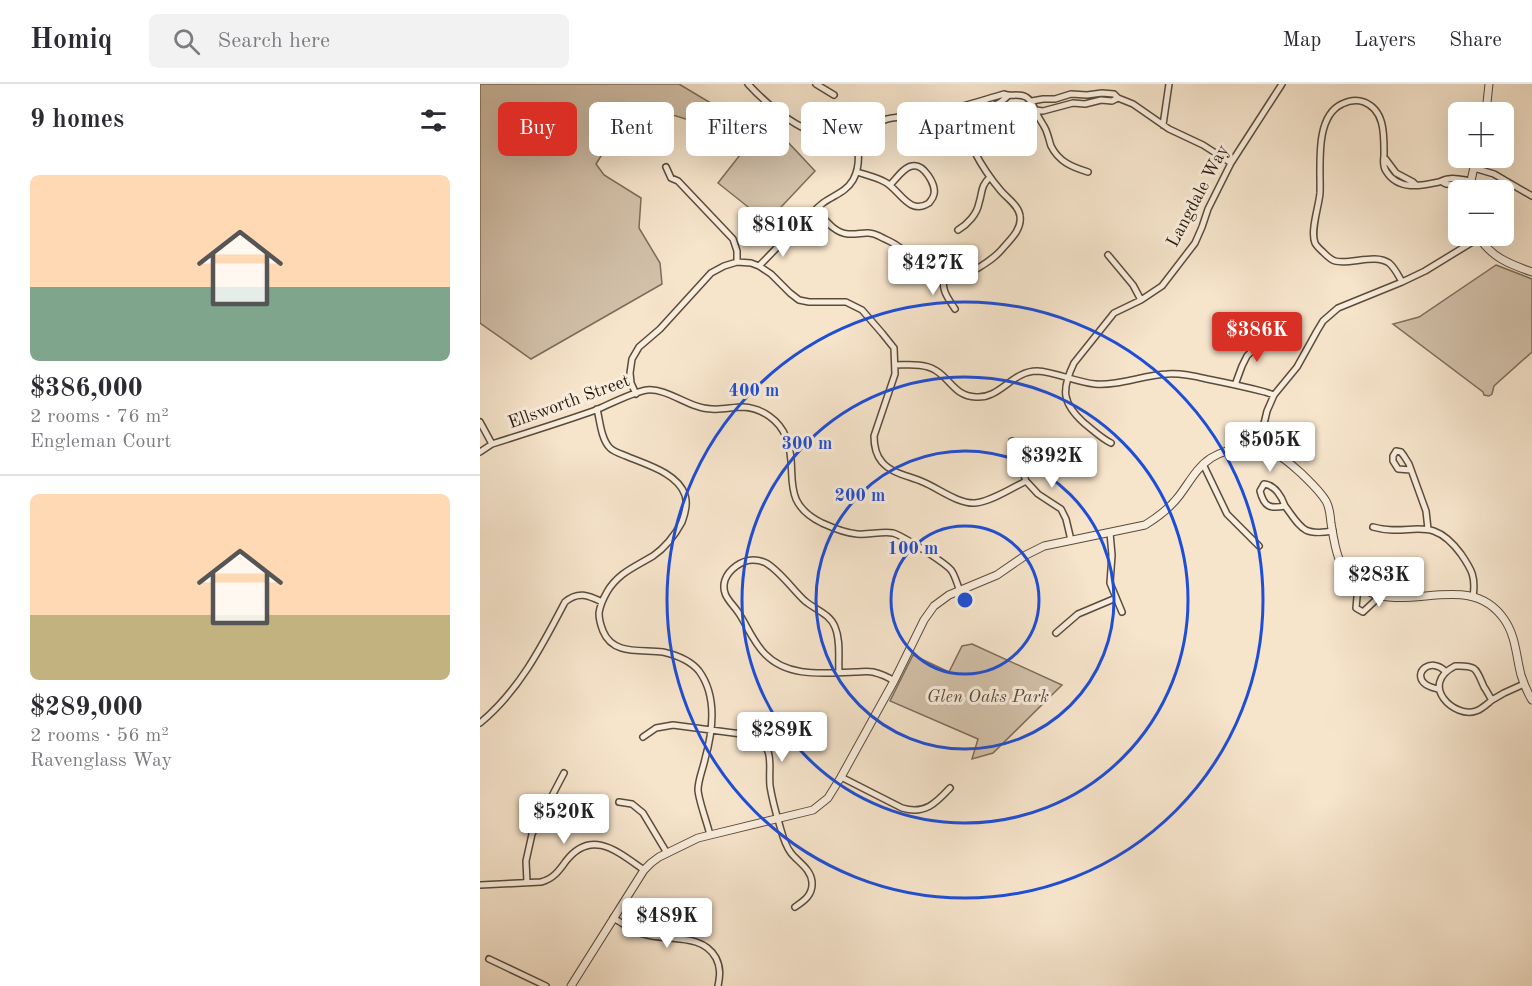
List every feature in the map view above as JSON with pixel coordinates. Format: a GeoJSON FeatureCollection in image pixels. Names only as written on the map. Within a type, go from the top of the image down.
{"type":"FeatureCollection","features":[{"type":"Feature","properties":{"kind":"street"},"geometry":{"type":"LineString","coordinates":[[748,84],[763,100],[801,126]]}},
{"type":"Feature","properties":{"kind":"street"},"geometry":{"type":"LineString","coordinates":[[816,84],[834,95]]}},
{"type":"Feature","properties":{"kind":"street"},"geometry":{"type":"LineString","coordinates":[[1163,125],[1169,84]]}},
{"type":"Feature","properties":{"kind":"street","name":"Langdale Way"},"geometry":{"type":"LineString","coordinates":[[1068,378],[1074,363],[1114,313],[1141,300],[1162,286],[1195,243],[1208,209],[1232,163],[1281,84]]}},
{"type":"Feature","properties":{"kind":"street"},"geometry":{"type":"LineString","coordinates":[[1487,102],[1489,84]]}},
{"type":"Feature","properties":{"kind":"street"},"geometry":{"type":"LineString","coordinates":[[975,102],[1004,94],[1008,96]]}},
{"type":"Feature","properties":{"kind":"street"},"geometry":{"type":"LineString","coordinates":[[1000,102],[1008,96],[1016,94],[1023,95],[1032,101],[1056,99],[1071,94],[1114,94],[1169,129],[1203,145],[1232,163]]}},
{"type":"Feature","properties":{"kind":"street"},"geometry":{"type":"LineString","coordinates":[[1037,110],[1043,111],[1073,103],[1112,101],[1118,98]]}},
{"type":"Feature","properties":{"kind":"street"},"geometry":{"type":"LineString","coordinates":[[1056,99],[1058,108]]}},
{"type":"Feature","properties":{"kind":"street"},"geometry":{"type":"LineString","coordinates":[[1402,282],[1388,262],[1381,259],[1336,261],[1320,250],[1314,242],[1320,196],[1322,130],[1331,112],[1338,106],[1357,100],[1374,109],[1383,125],[1384,168],[1392,179],[1404,186],[1412,187],[1442,182],[1447,178],[1452,180]]}},
{"type":"Feature","properties":{"kind":"street"},"geometry":{"type":"LineString","coordinates":[[1037,113],[1046,128],[1053,150],[1058,156],[1072,167],[1088,172]]}},
{"type":"Feature","properties":{"kind":"street"},"geometry":{"type":"LineString","coordinates":[[759,266],[816,210],[850,185],[857,172],[859,156]]}},
{"type":"Feature","properties":{"kind":"street"},"geometry":{"type":"LineString","coordinates":[[816,210],[838,231],[849,234],[864,232],[877,235],[897,245],[925,269],[944,277],[964,276],[997,255],[1017,232],[1020,217],[1018,210],[990,177],[976,156]]}},
{"type":"Feature","properties":{"kind":"street"},"geometry":{"type":"LineString","coordinates":[[857,172],[884,181],[914,206],[919,207],[929,203],[934,193],[927,173],[916,165],[908,167],[890,185]]}},
{"type":"Feature","properties":{"kind":"street"},"geometry":{"type":"LineString","coordinates":[[666,167],[671,178],[678,182],[733,239],[737,251],[737,262]]}},
{"type":"Feature","properties":{"kind":"street"},"geometry":{"type":"LineString","coordinates":[[1471,180],[1474,168],[1494,174],[1532,196]]}},
{"type":"Feature","properties":{"kind":"street"},"geometry":{"type":"LineString","coordinates":[[958,230],[977,211],[981,189],[990,177]]}},
{"type":"Feature","properties":{"kind":"street"},"geometry":{"type":"LineString","coordinates":[[1258,449],[1267,411],[1274,395],[1297,367],[1323,321],[1338,308],[1425,271],[1464,246]]}},
{"type":"Feature","properties":{"kind":"street"},"geometry":{"type":"LineString","coordinates":[[1484,246],[1503,261],[1532,272]]}},
{"type":"Feature","properties":{"kind":"street"},"geometry":{"type":"LineString","coordinates":[[1108,255],[1124,272],[1141,300]]}},
{"type":"Feature","properties":{"kind":"street"},"geometry":{"type":"LineString","coordinates":[[636,394],[630,373],[632,359],[639,347],[660,329],[711,273],[737,262],[751,263],[771,274],[799,300],[846,302],[862,310],[894,348],[895,374],[874,436],[877,454],[880,461],[887,467],[966,502],[974,503],[986,501],[1026,481]]}},
{"type":"Feature","properties":{"kind":"street"},"geometry":{"type":"LineString","coordinates":[[944,277],[942,283],[944,293],[955,309]]}},
{"type":"Feature","properties":{"kind":"street"},"geometry":{"type":"LineString","coordinates":[[1235,385],[1247,356],[1268,334]]}},
{"type":"Feature","properties":{"kind":"street"},"geometry":{"type":"LineString","coordinates":[[895,365],[923,365],[934,369],[955,389],[966,396],[978,398],[996,393],[1026,372],[1037,371],[1093,384],[1164,374],[1180,374],[1274,395]]}},
{"type":"Feature","properties":{"kind":"street"},"geometry":{"type":"LineString","coordinates":[[1068,378],[1065,396],[1073,412],[1102,438],[1111,443]]}},
{"type":"Feature","properties":{"kind":"street","name":"Ellsworth Street"},"geometry":{"type":"LineString","coordinates":[[480,452],[492,444],[597,409],[645,390],[658,390],[709,410],[743,407],[755,409],[767,414],[786,435],[790,449],[791,483],[796,500],[804,511],[819,522],[836,529],[856,534],[893,533],[906,538],[951,569],[960,591]]}},
{"type":"Feature","properties":{"kind":"street"},"geometry":{"type":"LineString","coordinates":[[597,409],[605,439],[611,449],[670,476],[680,485],[685,495],[686,506],[676,533],[653,556],[622,574],[611,585],[602,602],[599,615],[606,638],[616,647],[632,651],[664,652],[689,662],[699,671],[711,699],[713,712],[698,791],[710,835]]}},
{"type":"Feature","properties":{"kind":"street"},"geometry":{"type":"LineString","coordinates":[[480,422],[492,444]]}},
{"type":"Feature","properties":{"kind":"street"},"geometry":{"type":"LineString","coordinates":[[1012,441],[1026,481],[1038,494],[1061,509],[1071,540]]}},
{"type":"Feature","properties":{"kind":"street"},"geometry":{"type":"LineString","coordinates":[[571,986],[644,870],[651,863],[688,842],[813,810],[828,798],[894,681],[929,613],[940,601],[997,575],[1035,550],[1145,525],[1168,509],[1203,464],[1230,450],[1258,449],[1281,457],[1321,493],[1329,510],[1335,548],[1342,567],[1358,586],[1368,592],[1392,597],[1455,594],[1480,599],[1494,608],[1508,625],[1514,637],[1519,668],[1532,700]]}},
{"type":"Feature","properties":{"kind":"street"},"geometry":{"type":"LineString","coordinates":[[1203,464],[1227,514],[1259,546]]}},
{"type":"Feature","properties":{"kind":"street"},"geometry":{"type":"LineString","coordinates":[[1411,470],[1426,511],[1428,529]]}},
{"type":"Feature","properties":{"kind":"street"},"geometry":{"type":"LineString","coordinates":[[1285,506],[1275,508],[1265,503],[1260,491],[1264,484],[1273,488],[1284,501],[1285,506],[1302,529],[1317,533],[1333,531]]}},
{"type":"Feature","properties":{"kind":"street"},"geometry":{"type":"LineString","coordinates":[[1373,527],[1384,530],[1428,529],[1448,538],[1469,566],[1474,580],[1473,597]]}},
{"type":"Feature","properties":{"kind":"street"},"geometry":{"type":"LineString","coordinates":[[1110,533],[1112,563],[1110,582],[1122,612]]}},
{"type":"Feature","properties":{"kind":"street"},"geometry":{"type":"LineString","coordinates":[[838,672],[838,636],[833,622],[827,615],[806,601],[772,567],[762,561],[744,561],[728,573],[724,584],[725,595],[764,654],[775,663],[797,672],[838,672],[872,672],[894,681]]}},
{"type":"Feature","properties":{"kind":"street"},"geometry":{"type":"LineString","coordinates":[[1358,586],[1356,608],[1363,612],[1380,596]]}},
{"type":"Feature","properties":{"kind":"street"},"geometry":{"type":"LineString","coordinates":[[480,723],[522,678],[542,647],[565,602],[582,594],[602,602]]}},
{"type":"Feature","properties":{"kind":"street"},"geometry":{"type":"LineString","coordinates":[[1056,633],[1078,614],[1116,598]]}},
{"type":"Feature","properties":{"kind":"street"},"geometry":{"type":"LineString","coordinates":[[1438,689],[1422,682],[1422,671],[1430,665],[1437,665],[1445,671]]}},
{"type":"Feature","properties":{"kind":"street"},"geometry":{"type":"LineString","coordinates":[[1492,700],[1483,685],[1481,676],[1474,669],[1466,666],[1455,666],[1445,671],[1439,681],[1438,689],[1444,699],[1464,713],[1475,712],[1504,693],[1524,684]]}},
{"type":"Feature","properties":{"kind":"street"},"geometry":{"type":"LineString","coordinates":[[642,737],[656,728],[673,725],[750,735],[759,739],[767,747],[771,759],[770,783],[784,840],[790,852],[811,875],[813,886],[806,901],[795,907]]}},
{"type":"Feature","properties":{"kind":"street"},"geometry":{"type":"LineString","coordinates":[[527,882],[526,861],[532,834],[564,773]]}},
{"type":"Feature","properties":{"kind":"street"},"geometry":{"type":"LineString","coordinates":[[841,777],[910,811],[929,807],[950,788]]}},
{"type":"Feature","properties":{"kind":"street"},"geometry":{"type":"LineString","coordinates":[[619,802],[632,804],[643,813],[667,853]]}},
{"type":"Feature","properties":{"kind":"street"},"geometry":{"type":"LineString","coordinates":[[480,885],[547,880],[558,872],[574,852],[596,844],[614,849],[644,870]]}},
{"type":"Feature","properties":{"kind":"street"},"geometry":{"type":"LineString","coordinates":[[614,918],[643,934],[690,940],[703,944],[713,952],[719,963],[721,975],[718,986]]}},
{"type":"Feature","properties":{"kind":"street"},"geometry":{"type":"LineString","coordinates":[[489,960],[546,986]]}},
{"type":"Feature","properties":{"kind":"green space"},"geometry":{"type":"Polygon","coordinates":[[[480,84],[679,84],[709,102],[686,102],[686,119],[674,115],[674,102],[589,102],[589,156],[601,156],[596,164],[604,175],[641,198],[639,228],[660,263],[662,284],[531,359],[480,323],[480,84]]]}},
{"type":"Feature","properties":{"kind":"green space"},"geometry":{"type":"Polygon","coordinates":[[[789,143],[815,171],[767,222],[718,183],[739,156],[789,156],[789,143]]]}},
{"type":"Feature","properties":{"kind":"green space"},"geometry":{"type":"Polygon","coordinates":[[[1496,265],[1532,279],[1532,352],[1494,386],[1489,396],[1484,395],[1393,324],[1419,317],[1496,265]]]}},
{"type":"Feature","properties":{"kind":"green space","name":"Glen Oaks Park"},"geometry":{"type":"Polygon","coordinates":[[[972,644],[1062,685],[993,753],[972,759],[978,739],[890,701],[913,655],[949,672],[962,646],[972,644]]]}}]}
